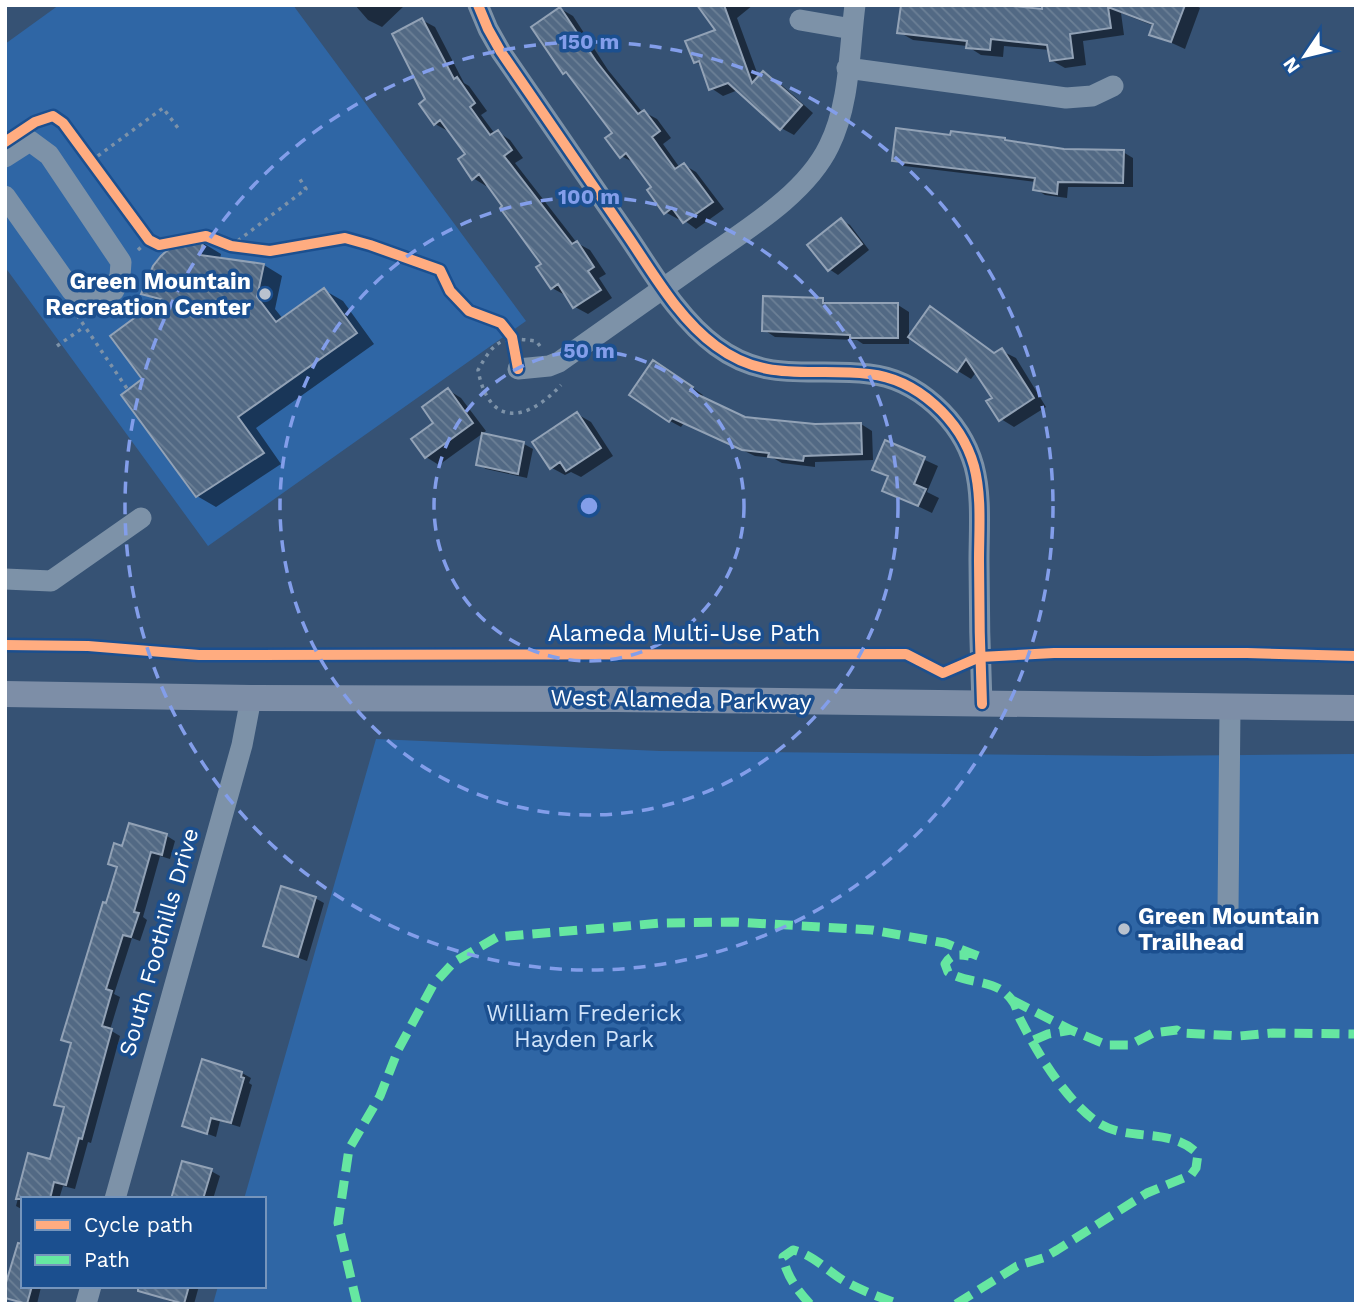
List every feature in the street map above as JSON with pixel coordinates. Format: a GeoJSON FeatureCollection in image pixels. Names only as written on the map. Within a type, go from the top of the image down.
{"type":"FeatureCollection","features":[{"type":"Feature","properties":{"kind":"main road","name":"West Alameda Parkway"},"geometry":{"type":"LineString","coordinates":[[5,694],[1356,708]]}},
{"type":"Feature","properties":{"kind":"street"},"geometry":{"type":"LineString","coordinates":[[478,5],[501,52],[664,288],[701,334],[736,358],[758,368],[778,372],[871,374],[912,388],[944,413],[968,448],[978,488],[982,704]]}},
{"type":"Feature","properties":{"kind":"street"},"geometry":{"type":"LineString","coordinates":[[518,369],[549,366],[559,362],[768,213],[817,166],[828,149],[839,122],[855,5]]}},
{"type":"Feature","properties":{"kind":"street"},"geometry":{"type":"LineString","coordinates":[[800,20],[852,29]]}},
{"type":"Feature","properties":{"kind":"street"},"geometry":{"type":"LineString","coordinates":[[847,68],[1066,98],[1092,96],[1113,86]]}},
{"type":"Feature","properties":{"kind":"street"},"geometry":{"type":"LineString","coordinates":[[5,157],[30,141],[49,155],[121,262],[120,276],[114,290],[83,295],[72,291],[5,196]]}},
{"type":"Feature","properties":{"kind":"street"},"geometry":{"type":"LineString","coordinates":[[5,579],[51,581],[141,518]]}},
{"type":"Feature","properties":{"kind":"street","name":"South Foothills Drive"},"geometry":{"type":"LineString","coordinates":[[116,1197],[242,745],[251,698]]}},
{"type":"Feature","properties":{"kind":"street"},"geometry":{"type":"LineString","coordinates":[[1228,910],[1230,708]]}},
{"type":"Feature","properties":{"kind":"path"},"geometry":{"type":"LineString","coordinates":[[91,161],[163,108],[178,128]]}},
{"type":"Feature","properties":{"kind":"path"},"geometry":{"type":"LineString","coordinates":[[231,246],[306,188],[298,176]]}},
{"type":"Feature","properties":{"kind":"path"},"geometry":{"type":"LineString","coordinates":[[136,254],[139,247],[149,240]]}},
{"type":"Feature","properties":{"kind":"path"},"geometry":{"type":"LineString","coordinates":[[85,313],[74,311],[128,390]]}},
{"type":"Feature","properties":{"kind":"path"},"geometry":{"type":"LineString","coordinates":[[57,346],[85,327]]}},
{"type":"Feature","properties":{"kind":"green space","name":"Green Mountain Recreation Center"},"geometry":{"type":"Polygon","coordinates":[[[59,5],[293,5],[526,321],[208,546],[5,267],[5,44],[59,5]]]}},
{"type":"Feature","properties":{"kind":"green space","name":"William Frederick Hayden Park"},"geometry":{"type":"Polygon","coordinates":[[[376,739],[660,751],[1146,756],[1356,754],[1356,1304],[213,1304],[217,1288],[266,1288],[266,1197],[245,1197],[376,739]]]}},
{"type":"Feature","properties":{"kind":"building"},"geometry":{"type":"Polygon","coordinates":[[[697,5],[724,5],[752,83],[763,71],[802,105],[780,130],[728,83],[709,90],[699,61],[694,63],[685,41],[715,30],[697,5]]]}},
{"type":"Feature","properties":{"kind":"building"},"geometry":{"type":"Polygon","coordinates":[[[901,5],[1003,5],[1042,9],[1042,5],[1185,5],[1171,42],[1149,35],[1153,24],[1108,7],[1111,28],[1070,34],[1073,58],[1050,61],[1047,45],[991,39],[990,50],[966,48],[967,41],[897,33],[901,5]]]}},
{"type":"Feature","properties":{"kind":"building"},"geometry":{"type":"Polygon","coordinates":[[[560,7],[596,61],[638,114],[644,110],[660,131],[652,137],[675,169],[684,163],[713,202],[683,223],[672,208],[664,214],[647,190],[651,187],[626,153],[620,158],[605,138],[612,133],[566,72],[563,74],[531,27],[560,7]]]}},
{"type":"Feature","properties":{"kind":"building"},"geometry":{"type":"Polygon","coordinates":[[[422,18],[454,79],[457,77],[475,103],[470,107],[490,135],[498,130],[512,150],[504,156],[572,244],[577,241],[594,267],[588,271],[601,290],[573,308],[558,284],[551,289],[536,267],[541,264],[479,174],[472,180],[458,159],[465,154],[440,120],[434,125],[419,104],[425,99],[392,34],[422,18]]]}},
{"type":"Feature","properties":{"kind":"building"},"geometry":{"type":"Polygon","coordinates":[[[896,128],[950,135],[951,131],[1064,149],[1124,150],[1123,183],[1058,182],[1057,194],[1033,190],[1035,178],[892,161],[896,128]]]}},
{"type":"Feature","properties":{"kind":"building"},"geometry":{"type":"Polygon","coordinates":[[[841,218],[862,244],[828,271],[807,245],[841,218]]]}},
{"type":"Feature","properties":{"kind":"building","name":"Green Mountain Recreation Center"},"geometry":{"type":"Polygon","coordinates":[[[203,242],[200,255],[264,264],[257,297],[276,322],[324,288],[357,333],[238,417],[264,453],[196,497],[121,395],[142,379],[110,336],[160,299],[141,294],[153,266],[161,256],[170,248],[179,245],[203,242]]]}},
{"type":"Feature","properties":{"kind":"building"},"geometry":{"type":"Polygon","coordinates":[[[763,296],[823,298],[823,303],[898,303],[898,338],[850,338],[850,335],[762,331],[763,296]]]}},
{"type":"Feature","properties":{"kind":"building"},"geometry":{"type":"Polygon","coordinates":[[[930,306],[994,353],[1002,348],[1034,398],[999,421],[986,401],[992,398],[966,359],[957,372],[908,337],[930,306]]]}},
{"type":"Feature","properties":{"kind":"building"},"geometry":{"type":"Polygon","coordinates":[[[653,360],[693,387],[690,391],[745,417],[815,424],[861,423],[862,454],[804,456],[803,461],[768,457],[769,453],[742,450],[672,418],[669,422],[629,395],[653,360]]]}},
{"type":"Feature","properties":{"kind":"building"},"geometry":{"type":"Polygon","coordinates":[[[448,388],[473,423],[425,458],[411,439],[433,423],[422,407],[448,388]]]}},
{"type":"Feature","properties":{"kind":"building"},"geometry":{"type":"Polygon","coordinates":[[[577,412],[601,448],[566,471],[560,462],[550,469],[532,442],[577,412]]]}},
{"type":"Feature","properties":{"kind":"building"},"geometry":{"type":"Polygon","coordinates":[[[482,433],[524,442],[518,474],[476,465],[482,433]]]}},
{"type":"Feature","properties":{"kind":"building"},"geometry":{"type":"Polygon","coordinates":[[[885,440],[925,457],[914,484],[926,489],[918,506],[882,491],[888,476],[872,470],[885,440]]]}},
{"type":"Feature","properties":{"kind":"building"},"geometry":{"type":"Polygon","coordinates":[[[129,823],[167,834],[162,855],[151,852],[134,912],[139,913],[131,937],[123,935],[106,989],[112,991],[102,1026],[112,1029],[82,1139],[79,1138],[66,1185],[54,1182],[50,1197],[16,1199],[28,1153],[50,1159],[64,1107],[54,1105],[71,1043],[61,1040],[103,902],[106,903],[117,867],[108,864],[114,843],[122,846],[129,823]]]}},
{"type":"Feature","properties":{"kind":"building"},"geometry":{"type":"Polygon","coordinates":[[[281,886],[316,897],[298,957],[263,946],[281,886]]]}},
{"type":"Feature","properties":{"kind":"building"},"geometry":{"type":"Polygon","coordinates":[[[202,1059],[242,1072],[241,1077],[244,1078],[231,1123],[211,1118],[207,1134],[182,1126],[202,1059]]]}},
{"type":"Feature","properties":{"kind":"building"},"geometry":{"type":"Polygon","coordinates":[[[182,1161],[212,1169],[204,1197],[172,1197],[182,1161]]]}},
{"type":"Feature","properties":{"kind":"building"},"geometry":{"type":"Polygon","coordinates":[[[18,1243],[21,1244],[21,1288],[31,1288],[27,1304],[5,1298],[5,1286],[18,1243]]]}},
{"type":"Feature","properties":{"kind":"building"},"geometry":{"type":"Polygon","coordinates":[[[138,1288],[188,1288],[184,1304],[138,1291],[138,1288]]]}},
{"type":"Feature","properties":{"kind":"marked path"},"geometry":{"type":"LineString","coordinates":[[357,1304],[338,1223],[349,1149],[380,1096],[398,1050],[433,985],[454,962],[497,937],[662,923],[736,922],[872,930],[945,943],[983,958]]}},
{"type":"Feature","properties":{"kind":"marked path"},"geometry":{"type":"LineString","coordinates":[[956,1304],[1017,1266],[1043,1258],[1057,1250],[1147,1193],[1191,1175],[1196,1168],[1198,1154],[1175,1140],[1109,1128],[1085,1112],[1053,1075],[1027,1032],[1014,1003],[1005,992],[948,972],[945,964],[950,958],[958,955],[969,956]]}},
{"type":"Feature","properties":{"kind":"marked path"},"geometry":{"type":"LineString","coordinates":[[1012,1000],[1107,1045],[1130,1045],[1153,1033],[1177,1030],[1181,1033],[1239,1036],[1273,1033],[1356,1034]]}},
{"type":"Feature","properties":{"kind":"marked path"},"geometry":{"type":"LineString","coordinates":[[1034,1040],[1048,1034],[1071,1030]]}},
{"type":"Feature","properties":{"kind":"marked path"},"geometry":{"type":"LineString","coordinates":[[810,1304],[793,1282],[784,1264],[783,1257],[793,1250],[808,1256],[852,1285],[899,1304]]}},
{"type":"Feature","properties":{"kind":"cycle path"},"geometry":{"type":"LineString","coordinates":[[478,5],[501,52],[667,294],[702,335],[735,358],[772,370],[869,374],[904,384],[935,405],[959,433],[974,466],[978,489],[982,704]]}},
{"type":"Feature","properties":{"kind":"cycle path"},"geometry":{"type":"LineString","coordinates":[[5,142],[35,122],[53,116],[63,123],[149,240],[159,245],[206,236],[231,246],[270,251],[345,238],[440,270],[450,291],[469,311],[501,323],[512,337],[518,369]]}},
{"type":"Feature","properties":{"kind":"cycle path","name":"Alameda Multi-Use Path"},"geometry":{"type":"LineString","coordinates":[[5,645],[88,646],[199,655],[906,654],[943,673],[980,657],[1054,653],[1356,656]]}},
{"type":"Feature","properties":{"kind":"place","name":"Green Mountain Recreation Center"},"geometry":{"type":"Point","coordinates":[265,294]}},
{"type":"Feature","properties":{"kind":"place","name":"Green Mountain Trailhead"},"geometry":{"type":"Point","coordinates":[1124,929]}}]}
